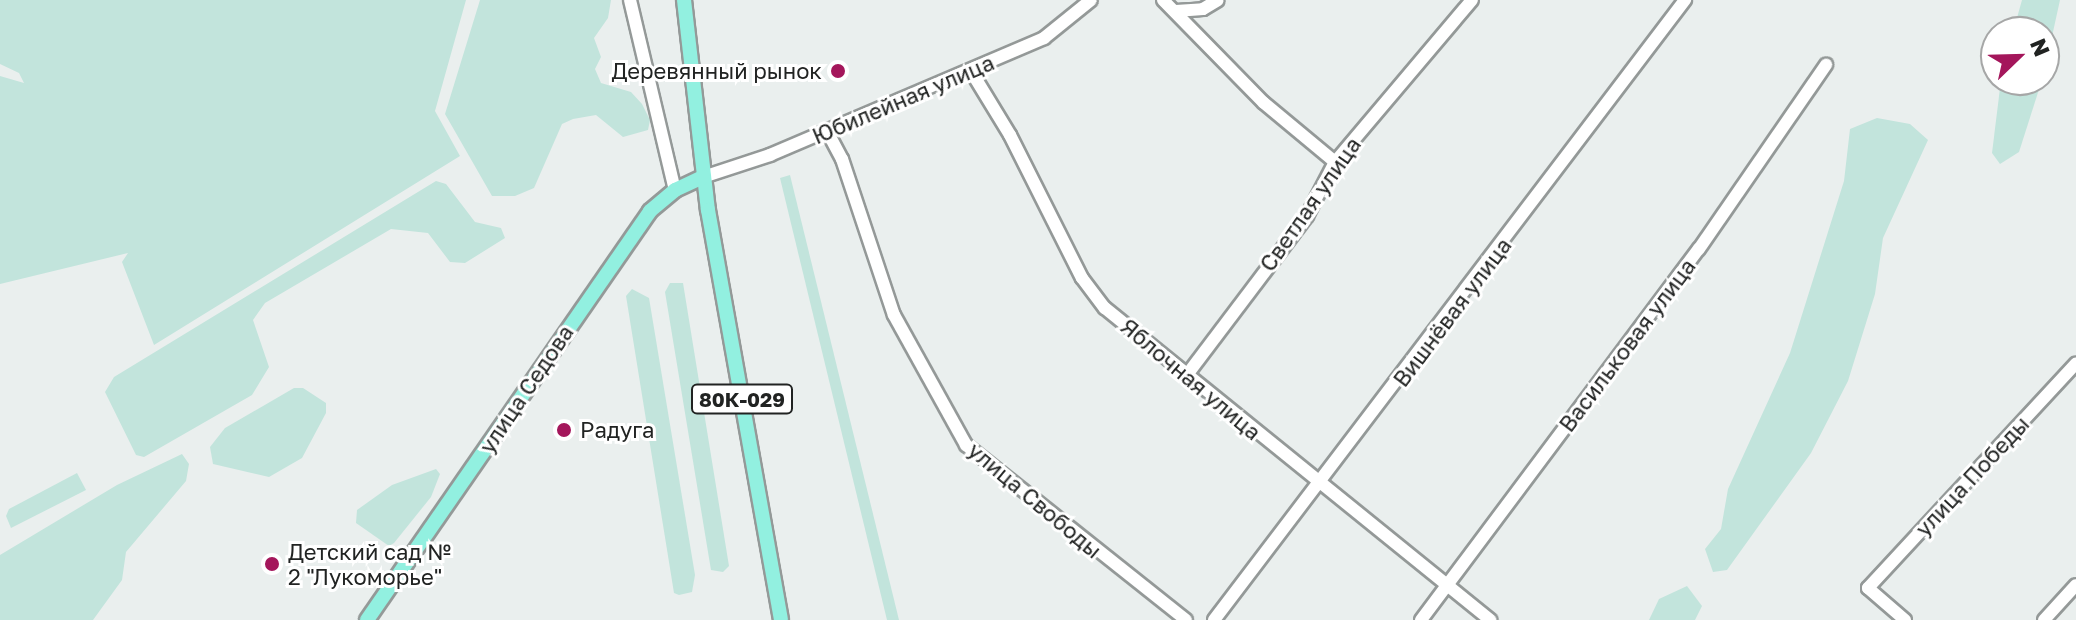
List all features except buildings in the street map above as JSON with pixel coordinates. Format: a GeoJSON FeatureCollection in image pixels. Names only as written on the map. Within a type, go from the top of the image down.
{"type":"FeatureCollection","features":[{"type":"Feature","properties":{"kind":"main road","name":"80К-029"},"geometry":{"type":"LineString","coordinates":[[684,0],[703,177],[781,620]]}},
{"type":"Feature","properties":{"kind":"main road","name":"улица Седова"},"geometry":{"type":"LineString","coordinates":[[367,620],[623,247],[675,190],[703,177]]}},
{"type":"Feature","properties":{"kind":"street"},"geometry":{"type":"LineString","coordinates":[[630,0],[675,190]]}},
{"type":"Feature","properties":{"kind":"street","name":"Юбилейная улица"},"geometry":{"type":"LineString","coordinates":[[703,177],[827,131],[971,71],[1060,29],[1091,0]]}},
{"type":"Feature","properties":{"kind":"street"},"geometry":{"type":"LineString","coordinates":[[1163,0],[1264,103],[1335,162]]}},
{"type":"Feature","properties":{"kind":"street"},"geometry":{"type":"LineString","coordinates":[[1176,11],[1203,9],[1218,0]]}},
{"type":"Feature","properties":{"kind":"street","name":"Светлая улица"},"geometry":{"type":"LineString","coordinates":[[1186,376],[1307,216],[1335,162],[1472,0]]}},
{"type":"Feature","properties":{"kind":"street","name":"Вишнёвая улица"},"geometry":{"type":"LineString","coordinates":[[1214,620],[1685,0]]}},
{"type":"Feature","properties":{"kind":"street","name":"Васильковая улица"},"geometry":{"type":"LineString","coordinates":[[1421,620],[1699,249],[1826,65]]}},
{"type":"Feature","properties":{"kind":"street","name":"Яблочная улица"},"geometry":{"type":"LineString","coordinates":[[971,71],[1010,135],[1082,278],[1105,308],[1318,484],[1490,620]]}},
{"type":"Feature","properties":{"kind":"street","name":"улица Свободы"},"geometry":{"type":"LineString","coordinates":[[827,131],[842,159],[894,315],[966,445],[1186,620]]}},
{"type":"Feature","properties":{"kind":"street","name":"улица Победы"},"geometry":{"type":"LineString","coordinates":[[1905,620],[1868,588],[2076,363]]}},
{"type":"Feature","properties":{"kind":"street"},"geometry":{"type":"LineString","coordinates":[[2044,620],[2076,585]]}},
{"type":"Feature","properties":{"kind":"green space"},"geometry":{"type":"Polygon","coordinates":[[[0,0],[466,0],[435,111],[460,156],[154,345],[122,262],[128,253],[0,284],[0,76],[24,83],[19,73],[0,64],[0,0]]]}},
{"type":"Feature","properties":{"kind":"green space"},"geometry":{"type":"Polygon","coordinates":[[[480,0],[611,0],[608,18],[594,38],[601,57],[595,69],[601,83],[631,92],[642,104],[650,120],[648,130],[623,137],[596,115],[573,119],[562,124],[534,188],[515,196],[492,196],[445,114],[480,0]]]}},
{"type":"Feature","properties":{"kind":"green space"},"geometry":{"type":"Polygon","coordinates":[[[2022,0],[2060,0],[2056,16],[2018,16],[2022,0]]]}},
{"type":"Feature","properties":{"kind":"green space"},"geometry":{"type":"Polygon","coordinates":[[[1999,96],[2037,96],[2019,152],[2000,164],[1992,153],[1999,96]]]}},
{"type":"Feature","properties":{"kind":"green space"},"geometry":{"type":"Polygon","coordinates":[[[1877,118],[1910,124],[1928,140],[1883,238],[1875,294],[1848,381],[1811,453],[1727,570],[1713,572],[1705,549],[1721,529],[1728,489],[1790,353],[1844,181],[1850,129],[1877,118]]]}},
{"type":"Feature","properties":{"kind":"green space"},"geometry":{"type":"Polygon","coordinates":[[[790,175],[899,620],[887,620],[780,178],[790,175]]]}},
{"type":"Feature","properties":{"kind":"green space"},"geometry":{"type":"Polygon","coordinates":[[[436,181],[446,184],[475,222],[501,228],[505,238],[465,263],[450,262],[428,233],[391,229],[265,303],[253,320],[269,367],[252,395],[144,457],[136,455],[105,392],[114,377],[436,181]]]}},
{"type":"Feature","properties":{"kind":"green space"},"geometry":{"type":"Polygon","coordinates":[[[670,283],[683,283],[729,566],[723,572],[711,570],[665,292],[670,283]]]}},
{"type":"Feature","properties":{"kind":"green space"},"geometry":{"type":"Polygon","coordinates":[[[632,289],[649,298],[695,575],[692,592],[679,595],[674,593],[626,296],[632,289]]]}},
{"type":"Feature","properties":{"kind":"green space"},"geometry":{"type":"Polygon","coordinates":[[[294,388],[303,388],[326,403],[326,413],[302,458],[269,477],[213,464],[210,447],[225,428],[294,388]]]}},
{"type":"Feature","properties":{"kind":"green space"},"geometry":{"type":"Polygon","coordinates":[[[182,454],[189,464],[186,481],[126,552],[122,580],[93,620],[0,620],[0,555],[117,485],[182,454]]]}},
{"type":"Feature","properties":{"kind":"green space"},"geometry":{"type":"Polygon","coordinates":[[[436,469],[440,474],[431,497],[394,543],[389,546],[356,523],[357,510],[392,485],[436,469]]]}},
{"type":"Feature","properties":{"kind":"green space"},"geometry":{"type":"Polygon","coordinates":[[[77,473],[86,490],[11,528],[6,516],[9,509],[77,473]]]}},
{"type":"Feature","properties":{"kind":"green space"},"geometry":{"type":"Polygon","coordinates":[[[1687,586],[1702,606],[1695,620],[1649,620],[1659,599],[1687,586]]]}},
{"type":"Feature","properties":{"kind":"place","name":"Деревянный рынок"},"geometry":{"type":"Point","coordinates":[838,71]}},
{"type":"Feature","properties":{"kind":"place","name":"Радуга"},"geometry":{"type":"Point","coordinates":[564,430]}},
{"type":"Feature","properties":{"kind":"place","name":"Детский сад № 2 \"Лукоморье\""},"geometry":{"type":"Point","coordinates":[272,564]}}]}
